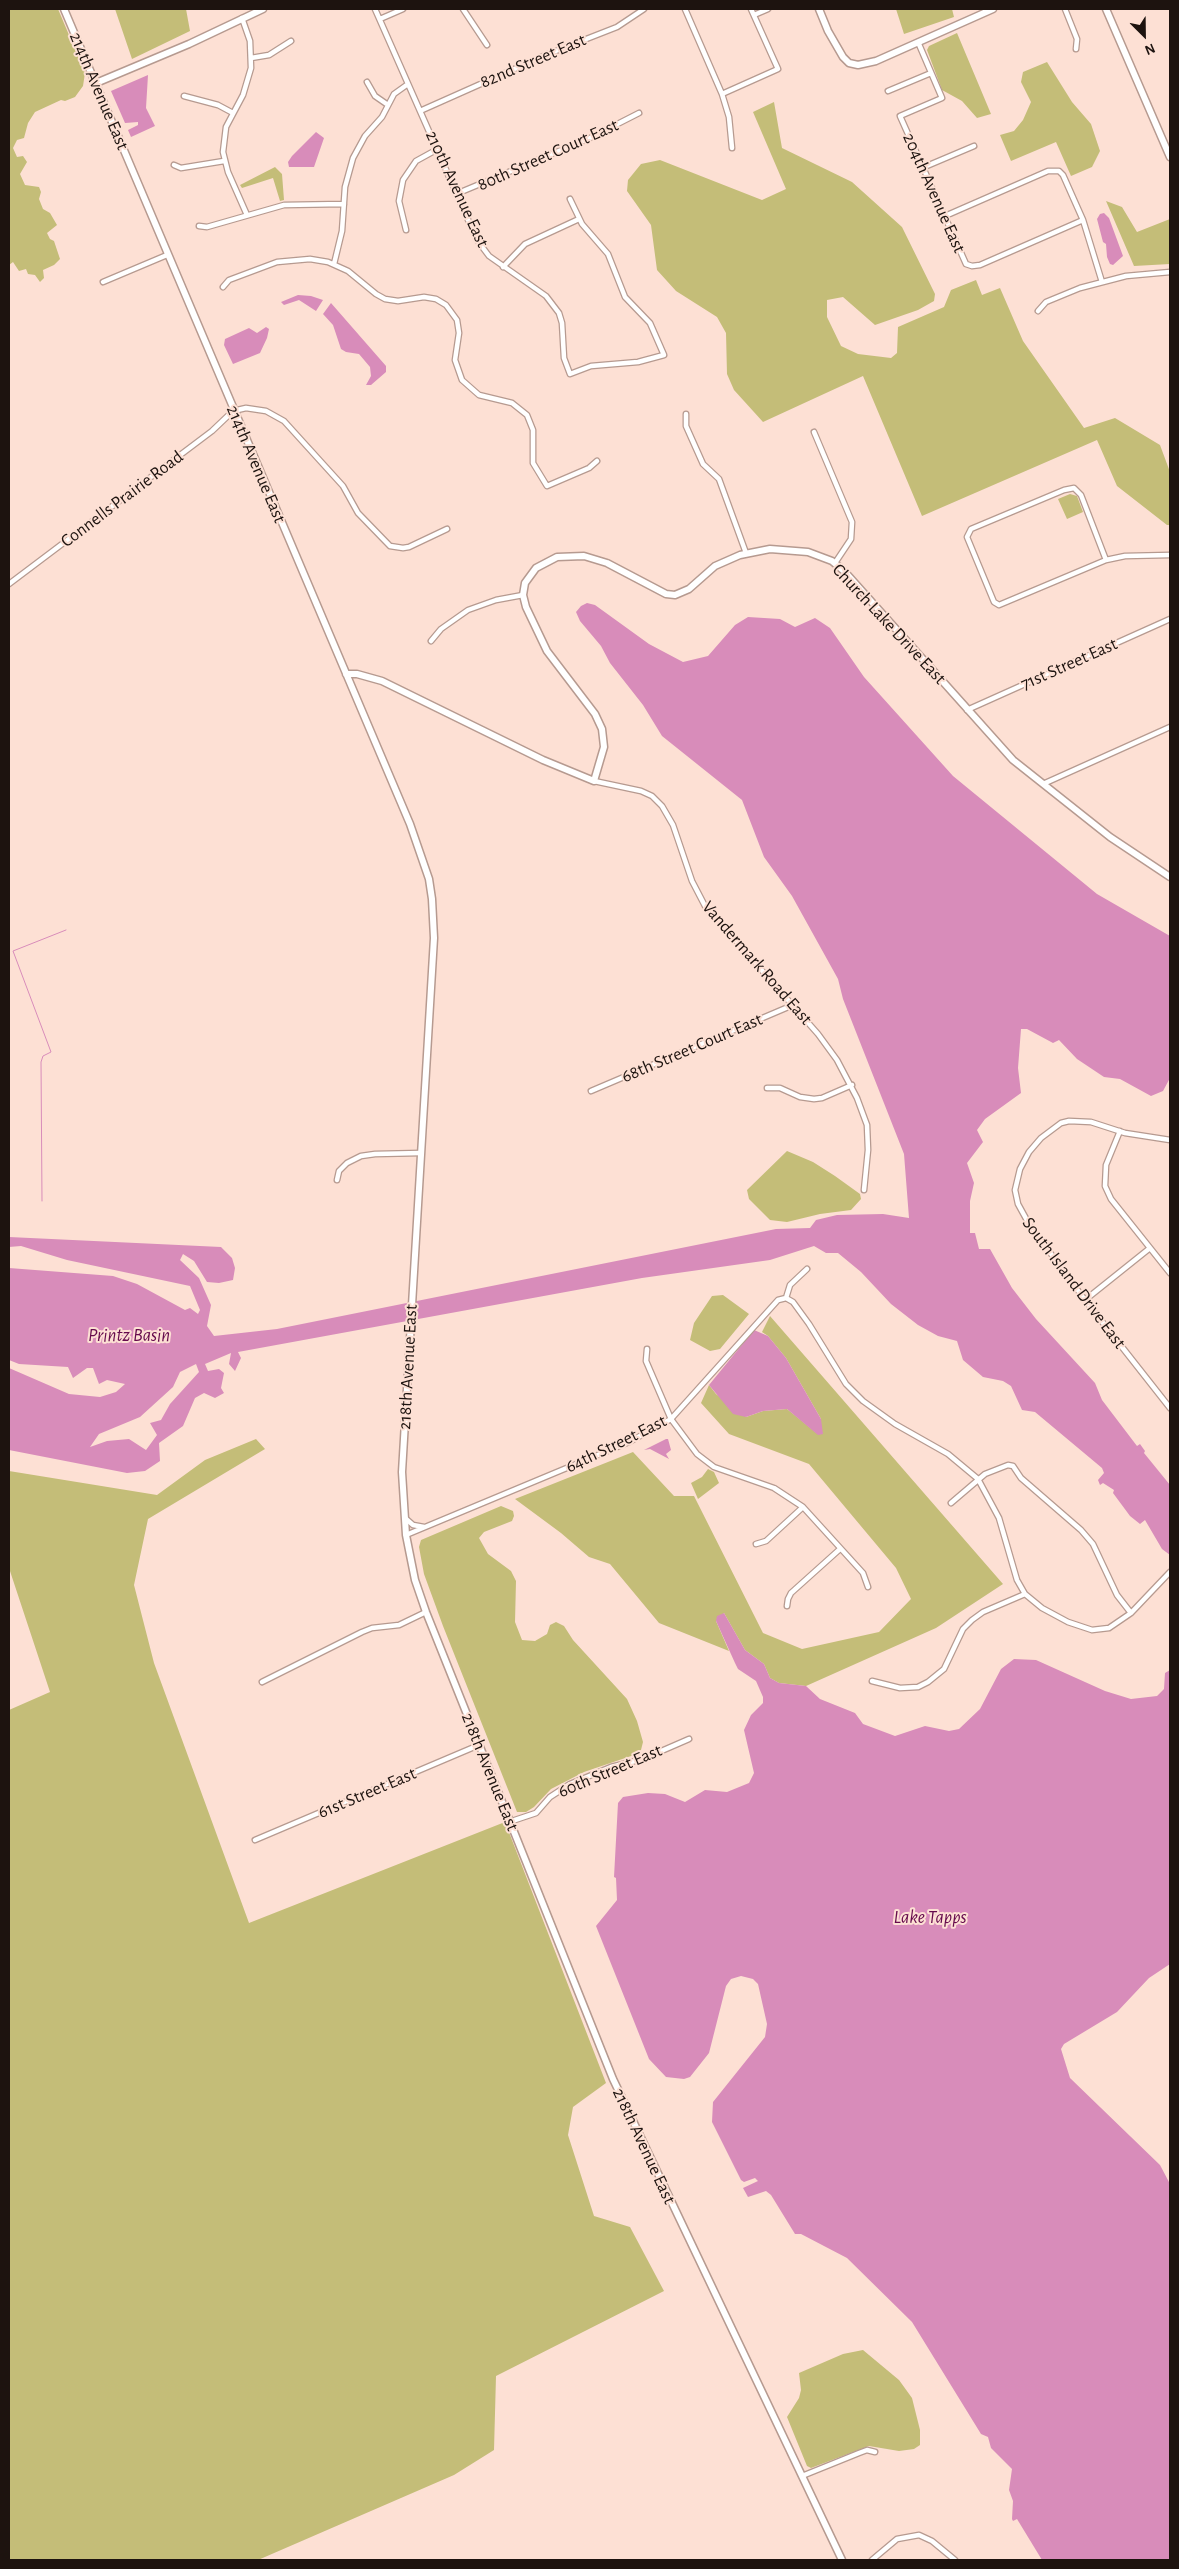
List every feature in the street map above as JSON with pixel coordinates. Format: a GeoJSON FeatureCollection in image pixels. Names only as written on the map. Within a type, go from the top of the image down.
{"type":"FeatureCollection","features":[{"type":"Feature","properties":{"kind":"street","name":"214th Avenue East"},"geometry":{"type":"LineString","coordinates":[[64,9],[420,850],[431,889],[434,924]]}},
{"type":"Feature","properties":{"kind":"street"},"geometry":{"type":"LineString","coordinates":[[96,83],[189,44],[263,9]]}},
{"type":"Feature","properties":{"kind":"street","name":"210th Avenue East"},"geometry":{"type":"LineString","coordinates":[[375,9],[477,240],[489,256],[546,296],[556,308],[562,323],[564,358],[570,374],[591,366],[643,361],[664,355],[650,323],[621,290],[612,263],[602,246],[578,219]]}},
{"type":"Feature","properties":{"kind":"street"},"geometry":{"type":"LineString","coordinates":[[380,19],[402,9]]}},
{"type":"Feature","properties":{"kind":"street"},"geometry":{"type":"LineString","coordinates":[[463,9],[487,45]]}},
{"type":"Feature","properties":{"kind":"street","name":"82nd Street East"},"geometry":{"type":"LineString","coordinates":[[420,111],[548,54],[611,29],[644,9]]}},
{"type":"Feature","properties":{"kind":"street"},"geometry":{"type":"LineString","coordinates":[[685,9],[730,117],[732,148]]}},
{"type":"Feature","properties":{"kind":"street"},"geometry":{"type":"LineString","coordinates":[[722,94],[778,69],[751,9]]}},
{"type":"Feature","properties":{"kind":"street"},"geometry":{"type":"LineString","coordinates":[[754,15],[768,9]]}},
{"type":"Feature","properties":{"kind":"street"},"geometry":{"type":"LineString","coordinates":[[819,9],[837,48],[846,60],[856,65],[865,65],[992,9]]}},
{"type":"Feature","properties":{"kind":"street"},"geometry":{"type":"LineString","coordinates":[[1065,9],[1077,39],[1076,49]]}},
{"type":"Feature","properties":{"kind":"street"},"geometry":{"type":"LineString","coordinates":[[1106,9],[1169,153]]}},
{"type":"Feature","properties":{"kind":"street"},"geometry":{"type":"LineString","coordinates":[[242,18],[250,41],[251,58],[247,86],[224,134],[224,161],[247,215]]}},
{"type":"Feature","properties":{"kind":"street"},"geometry":{"type":"LineString","coordinates":[[251,58],[269,54],[291,41]]}},
{"type":"Feature","properties":{"kind":"street"},"geometry":{"type":"LineString","coordinates":[[888,91],[931,73],[918,42]]}},
{"type":"Feature","properties":{"kind":"street","name":"204th Avenue East"},"geometry":{"type":"LineString","coordinates":[[931,73],[942,98],[900,116],[964,261],[972,266],[980,265],[1084,220]]}},
{"type":"Feature","properties":{"kind":"street"},"geometry":{"type":"LineString","coordinates":[[367,82],[375,96],[388,105]]}},
{"type":"Feature","properties":{"kind":"street"},"geometry":{"type":"LineString","coordinates":[[334,264],[342,231],[347,176],[352,158],[365,136],[382,117],[394,94],[408,84]]}},
{"type":"Feature","properties":{"kind":"street"},"geometry":{"type":"LineString","coordinates":[[184,96],[218,105],[233,112]]}},
{"type":"Feature","properties":{"kind":"street","name":"80th Street Court East"},"geometry":{"type":"LineString","coordinates":[[456,194],[590,138],[639,113]]}},
{"type":"Feature","properties":{"kind":"street"},"geometry":{"type":"LineString","coordinates":[[922,168],[974,146]]}},
{"type":"Feature","properties":{"kind":"street"},"geometry":{"type":"LineString","coordinates":[[406,230],[399,201],[403,180],[416,161],[436,150]]}},
{"type":"Feature","properties":{"kind":"street"},"geometry":{"type":"LineString","coordinates":[[174,165],[181,168],[224,161]]}},
{"type":"Feature","properties":{"kind":"street"},"geometry":{"type":"LineString","coordinates":[[945,216],[1048,171],[1056,170],[1064,175],[1084,220],[1102,282]]}},
{"type":"Feature","properties":{"kind":"street"},"geometry":{"type":"LineString","coordinates":[[503,267],[525,244],[578,219],[570,200]]}},
{"type":"Feature","properties":{"kind":"street"},"geometry":{"type":"LineString","coordinates":[[199,226],[207,227],[284,205],[344,204]]}},
{"type":"Feature","properties":{"kind":"street"},"geometry":{"type":"LineString","coordinates":[[103,282],[167,255]]}},
{"type":"Feature","properties":{"kind":"street"},"geometry":{"type":"LineString","coordinates":[[223,287],[229,280],[286,260],[310,259],[334,264],[353,274],[376,294],[385,299],[398,301],[429,297],[446,305],[454,315],[458,327],[456,360],[462,380],[479,395],[512,403],[527,415],[534,434],[533,463],[547,486],[589,468],[597,461]]}},
{"type":"Feature","properties":{"kind":"street"},"geometry":{"type":"LineString","coordinates":[[1038,311],[1046,302],[1102,282],[1126,276],[1170,272]]}},
{"type":"Feature","properties":{"kind":"street"},"geometry":{"type":"LineString","coordinates":[[233,411],[253,408],[266,411],[284,421],[343,486],[358,513],[390,546],[409,547],[447,529]]}},
{"type":"Feature","properties":{"kind":"street","name":"Connells Prairie Road"},"geometry":{"type":"LineString","coordinates":[[9,584],[212,431],[233,411]]}},
{"type":"Feature","properties":{"kind":"street"},"geometry":{"type":"LineString","coordinates":[[686,414],[686,426],[703,464],[719,480],[746,553]]}},
{"type":"Feature","properties":{"kind":"street"},"geometry":{"type":"LineString","coordinates":[[814,432],[852,522],[851,539],[835,563]]}},
{"type":"Feature","properties":{"kind":"street"},"geometry":{"type":"LineString","coordinates":[[1106,560],[1081,495],[1074,488],[1064,490],[971,530],[968,534],[968,544],[994,602],[999,605],[1106,560],[1125,556],[1170,556]]}},
{"type":"Feature","properties":{"kind":"street","name":"Church Lake Drive East"},"geometry":{"type":"LineString","coordinates":[[523,595],[525,583],[532,573],[545,561],[557,557],[579,555],[596,558],[656,590],[675,595],[689,589],[715,566],[746,553],[770,549],[794,550],[822,556],[835,563],[1006,753],[1042,784],[1110,836],[1170,877]]}},
{"type":"Feature","properties":{"kind":"street"},"geometry":{"type":"LineString","coordinates":[[431,641],[441,629],[468,610],[496,600],[523,595],[547,651],[600,724],[604,747],[594,781]]}},
{"type":"Feature","properties":{"kind":"street","name":"71st Street East"},"geometry":{"type":"LineString","coordinates":[[967,710],[1170,619]]}},
{"type":"Feature","properties":{"kind":"street","name":"Vandermark Road East"},"geometry":{"type":"LineString","coordinates":[[346,674],[357,674],[382,681],[543,760],[594,781],[641,791],[652,796],[662,806],[673,825],[692,881],[705,906],[827,1044],[852,1085],[866,1125],[868,1150],[864,1190]]}},
{"type":"Feature","properties":{"kind":"street"},"geometry":{"type":"LineString","coordinates":[[1042,784],[1170,727]]}},
{"type":"Feature","properties":{"kind":"street","name":"218th Avenue East"},"geometry":{"type":"LineString","coordinates":[[434,924],[402,1472],[404,1517],[411,1564],[426,1612],[616,2087],[842,2560]]}},
{"type":"Feature","properties":{"kind":"street","name":"68th Street Court East"},"geometry":{"type":"LineString","coordinates":[[591,1091],[793,1005]]}},
{"type":"Feature","properties":{"kind":"street"},"geometry":{"type":"LineString","coordinates":[[767,1088],[780,1088],[800,1097],[814,1099],[822,1098],[852,1085]]}},
{"type":"Feature","properties":{"kind":"street","name":"South Island Drive East"},"geometry":{"type":"LineString","coordinates":[[1170,1140],[1120,1131],[1084,1121],[1070,1121],[1058,1125],[1029,1152],[1020,1169],[1015,1187],[1018,1204],[1026,1218],[1085,1300],[1170,1408]]}},
{"type":"Feature","properties":{"kind":"street"},"geometry":{"type":"LineString","coordinates":[[1120,1131],[1106,1164],[1105,1186],[1111,1198],[1170,1273]]}},
{"type":"Feature","properties":{"kind":"street"},"geometry":{"type":"LineString","coordinates":[[337,1180],[339,1171],[347,1163],[361,1156],[421,1153]]}},
{"type":"Feature","properties":{"kind":"street"},"geometry":{"type":"LineString","coordinates":[[1085,1300],[1150,1248]]}},
{"type":"Feature","properties":{"kind":"street","name":"64th Street East"},"geometry":{"type":"LineString","coordinates":[[406,1535],[636,1439],[671,1419],[778,1300],[786,1298],[790,1285],[807,1269]]}},
{"type":"Feature","properties":{"kind":"street"},"geometry":{"type":"LineString","coordinates":[[786,1298],[793,1302],[809,1324],[846,1384],[863,1401],[886,1419],[948,1454],[978,1480],[1000,1518],[1016,1575],[1025,1594],[1052,1614],[1092,1630],[1109,1628],[1131,1613],[1170,1572]]}},
{"type":"Feature","properties":{"kind":"street"},"geometry":{"type":"LineString","coordinates":[[647,1349],[646,1361],[671,1419],[705,1462],[725,1472],[774,1488],[803,1508],[863,1573],[868,1587]]}},
{"type":"Feature","properties":{"kind":"street"},"geometry":{"type":"LineString","coordinates":[[951,1502],[978,1480],[994,1470],[1008,1465],[1013,1466],[1021,1478],[1081,1530],[1093,1544],[1117,1595],[1131,1613]]}},
{"type":"Feature","properties":{"kind":"street"},"geometry":{"type":"LineString","coordinates":[[756,1544],[766,1541],[803,1508]]}},
{"type":"Feature","properties":{"kind":"street"},"geometry":{"type":"LineString","coordinates":[[404,1517],[416,1526],[428,1527]]}},
{"type":"Feature","properties":{"kind":"street"},"geometry":{"type":"LineString","coordinates":[[787,1606],[791,1593],[840,1549]]}},
{"type":"Feature","properties":{"kind":"street"},"geometry":{"type":"LineString","coordinates":[[872,1681],[907,1688],[928,1682],[944,1669],[963,1629],[972,1620],[983,1612],[1025,1594]]}},
{"type":"Feature","properties":{"kind":"street"},"geometry":{"type":"LineString","coordinates":[[262,1682],[362,1632],[372,1628],[399,1625],[426,1612]]}},
{"type":"Feature","properties":{"kind":"street","name":"60th Street East"},"geometry":{"type":"LineString","coordinates":[[509,1822],[536,1813],[550,1797],[570,1784],[612,1767],[643,1759],[689,1739]]}},
{"type":"Feature","properties":{"kind":"street","name":"61st Street East"},"geometry":{"type":"LineString","coordinates":[[255,1840],[479,1746]]}},
{"type":"Feature","properties":{"kind":"street"},"geometry":{"type":"LineString","coordinates":[[802,2476],[867,2450],[875,2452]]}},
{"type":"Feature","properties":{"kind":"street"},"geometry":{"type":"LineString","coordinates":[[872,2560],[897,2539],[918,2535],[932,2541],[955,2560]]}},
{"type":"Feature","properties":{"kind":"shaded area"},"geometry":{"type":"Polygon","coordinates":[[[9,9],[58,9],[85,73],[83,86],[75,97],[65,101],[61,100],[35,112],[28,123],[24,138],[17,140],[13,148],[17,157],[23,156],[27,162],[20,174],[25,185],[39,187],[41,192],[39,199],[43,209],[50,213],[57,225],[47,233],[50,239],[54,241],[60,259],[54,265],[43,270],[44,278],[40,282],[35,275],[28,274],[26,269],[19,271],[13,262],[9,265],[9,9]]]}},
{"type":"Feature","properties":{"kind":"shaded area"},"geometry":{"type":"Polygon","coordinates":[[[115,9],[186,9],[190,31],[132,59],[115,9]]]}},
{"type":"Feature","properties":{"kind":"shaded area"},"geometry":{"type":"Polygon","coordinates":[[[896,9],[952,9],[954,17],[904,34],[896,9]]]}},
{"type":"Feature","properties":{"kind":"shaded area"},"geometry":{"type":"Polygon","coordinates":[[[957,33],[991,114],[977,118],[962,101],[942,90],[927,50],[929,46],[957,33]]]}},
{"type":"Feature","properties":{"kind":"shaded area"},"geometry":{"type":"Polygon","coordinates":[[[1047,62],[1072,102],[1091,124],[1100,151],[1092,167],[1071,176],[1056,142],[1011,161],[1000,135],[1014,131],[1023,120],[1031,102],[1021,82],[1023,72],[1047,62]]]}},
{"type":"Feature","properties":{"kind":"shaded area"},"geometry":{"type":"Polygon","coordinates":[[[774,102],[782,148],[852,182],[902,227],[935,294],[934,301],[918,310],[875,325],[843,297],[827,300],[827,317],[841,346],[858,354],[891,358],[897,353],[898,327],[944,307],[951,290],[976,280],[982,295],[1000,288],[1023,341],[1084,428],[1115,418],[1160,445],[1170,472],[1170,525],[1167,525],[1117,486],[1097,440],[922,516],[863,376],[763,422],[734,390],[727,374],[726,333],[717,317],[676,291],[657,270],[651,225],[627,191],[628,180],[641,164],[660,160],[762,200],[786,189],[753,112],[774,102]]]}},
{"type":"Feature","properties":{"kind":"shaded area"},"geometry":{"type":"Polygon","coordinates":[[[275,167],[282,174],[284,200],[280,201],[273,178],[242,188],[240,185],[275,167]]]}},
{"type":"Feature","properties":{"kind":"shaded area"},"geometry":{"type":"Polygon","coordinates":[[[1106,201],[1122,207],[1137,232],[1170,219],[1170,264],[1134,266],[1106,201]]]}},
{"type":"Feature","properties":{"kind":"shaded area"},"geometry":{"type":"Polygon","coordinates":[[[1070,494],[1077,496],[1083,512],[1067,519],[1058,499],[1070,494]]]}},
{"type":"Feature","properties":{"kind":"shaded area"},"geometry":{"type":"Polygon","coordinates":[[[787,1151],[813,1162],[835,1176],[860,1194],[861,1199],[851,1210],[820,1214],[787,1222],[770,1220],[749,1199],[747,1190],[787,1151]]]}},
{"type":"Feature","properties":{"kind":"shaded area"},"geometry":{"type":"Polygon","coordinates":[[[723,1295],[749,1314],[720,1349],[710,1351],[690,1340],[694,1323],[712,1296],[723,1295]]]}},
{"type":"Feature","properties":{"kind":"shaded area"},"geometry":{"type":"Polygon","coordinates":[[[770,1316],[1003,1584],[936,1628],[806,1686],[779,1683],[770,1678],[764,1664],[745,1650],[724,1613],[716,1621],[729,1651],[659,1623],[610,1564],[589,1557],[561,1533],[515,1499],[633,1452],[674,1496],[694,1496],[763,1633],[802,1649],[879,1632],[911,1599],[896,1568],[809,1464],[729,1434],[701,1403],[709,1385],[716,1394],[746,1417],[763,1411],[787,1409],[818,1434],[821,1419],[786,1358],[768,1336],[762,1332],[770,1316]]]}},
{"type":"Feature","properties":{"kind":"shaded area"},"geometry":{"type":"Polygon","coordinates":[[[256,1439],[265,1449],[148,1519],[134,1585],[154,1663],[249,1923],[505,1822],[606,2083],[573,2107],[568,2135],[594,2216],[630,2227],[664,2291],[496,2376],[494,2450],[454,2475],[258,2560],[9,2560],[9,1710],[50,1692],[9,1568],[9,1471],[157,1495],[205,1460],[256,1439]]]}},
{"type":"Feature","properties":{"kind":"shaded area"},"geometry":{"type":"Polygon","coordinates":[[[708,1469],[714,1472],[719,1483],[698,1499],[691,1483],[702,1477],[708,1469]]]}},
{"type":"Feature","properties":{"kind":"shaded area"},"geometry":{"type":"Polygon","coordinates":[[[501,1506],[513,1511],[512,1521],[484,1532],[479,1538],[488,1554],[511,1571],[516,1581],[515,1622],[522,1640],[535,1641],[547,1634],[550,1625],[556,1622],[564,1626],[573,1640],[627,1699],[637,1721],[643,1742],[641,1750],[634,1755],[584,1772],[551,1789],[534,1807],[526,1812],[517,1812],[443,1626],[424,1574],[419,1547],[421,1540],[501,1506]]]}},
{"type":"Feature","properties":{"kind":"shaded area"},"geometry":{"type":"Polygon","coordinates":[[[863,2350],[899,2380],[912,2398],[920,2430],[920,2445],[914,2449],[899,2451],[869,2446],[811,2468],[807,2466],[787,2417],[799,2398],[801,2390],[799,2373],[843,2354],[863,2350]]]}},
{"type":"Feature","properties":{"kind":"water"},"geometry":{"type":"Polygon","coordinates":[[[148,75],[146,108],[155,126],[131,137],[128,130],[138,125],[138,122],[125,123],[111,91],[148,75]]]}},
{"type":"Feature","properties":{"kind":"water"},"geometry":{"type":"Polygon","coordinates":[[[316,132],[324,138],[314,167],[289,167],[288,162],[292,156],[316,132]]]}},
{"type":"Feature","properties":{"kind":"water"},"geometry":{"type":"Polygon","coordinates":[[[1104,213],[1109,218],[1123,256],[1113,265],[1110,264],[1107,257],[1106,244],[1103,242],[1097,219],[1100,214],[1104,213]]]}},
{"type":"Feature","properties":{"kind":"water"},"geometry":{"type":"Polygon","coordinates":[[[298,295],[311,296],[323,300],[316,311],[299,300],[284,305],[281,302],[298,295]]]}},
{"type":"Feature","properties":{"kind":"water"},"geometry":{"type":"Polygon","coordinates":[[[331,303],[386,366],[386,372],[371,385],[366,385],[371,376],[370,367],[359,354],[346,352],[341,349],[333,325],[323,314],[331,303]]]}},
{"type":"Feature","properties":{"kind":"water"},"geometry":{"type":"Polygon","coordinates":[[[266,327],[269,329],[267,338],[260,353],[233,364],[224,345],[225,339],[249,328],[257,333],[266,327]]]}},
{"type":"Feature","properties":{"kind":"water","name":"Printz Basin"},"geometry":{"type":"Polygon","coordinates":[[[587,603],[595,605],[649,644],[683,662],[708,656],[735,625],[748,617],[780,619],[795,627],[815,618],[830,628],[864,677],[953,776],[1097,894],[1170,936],[1170,1078],[1163,1091],[1151,1096],[1120,1079],[1104,1077],[1077,1059],[1059,1040],[1053,1043],[1027,1029],[1021,1029],[1018,1068],[1021,1093],[985,1119],[977,1130],[983,1142],[967,1163],[974,1183],[970,1201],[970,1233],[975,1233],[979,1249],[990,1249],[1012,1288],[1036,1319],[1095,1383],[1102,1400],[1137,1446],[1140,1444],[1145,1451],[1144,1453],[1170,1485],[1170,1555],[1162,1549],[1145,1520],[1140,1524],[1130,1516],[1113,1493],[1114,1490],[1103,1483],[1100,1485],[1098,1480],[1104,1473],[1102,1468],[1035,1412],[1022,1410],[1011,1386],[1003,1381],[983,1377],[963,1360],[957,1341],[938,1336],[918,1325],[891,1304],[861,1272],[838,1253],[826,1253],[814,1246],[770,1260],[642,1278],[238,1352],[241,1358],[235,1371],[229,1364],[231,1353],[205,1364],[208,1371],[219,1369],[224,1373],[221,1388],[224,1393],[215,1398],[204,1393],[195,1398],[183,1426],[159,1443],[160,1461],[145,1471],[127,1473],[9,1450],[9,1368],[69,1394],[100,1397],[116,1392],[125,1384],[107,1380],[99,1384],[93,1368],[87,1368],[73,1378],[68,1367],[19,1364],[9,1360],[9,1268],[113,1276],[137,1284],[185,1310],[190,1308],[198,1314],[200,1310],[190,1286],[67,1260],[21,1246],[9,1247],[9,1237],[221,1247],[232,1258],[235,1268],[233,1280],[219,1283],[207,1282],[194,1261],[183,1254],[180,1260],[199,1278],[211,1305],[207,1326],[214,1336],[277,1329],[776,1229],[810,1228],[816,1220],[837,1215],[883,1214],[909,1218],[904,1154],[843,999],[838,979],[792,896],[764,857],[742,800],[662,736],[643,705],[610,663],[601,646],[580,621],[576,612],[587,603]],[[196,1364],[180,1372],[173,1387],[140,1417],[99,1434],[90,1447],[107,1441],[129,1439],[146,1450],[157,1435],[150,1423],[161,1420],[170,1404],[199,1372],[196,1364]]]}},
{"type":"Feature","properties":{"kind":"water"},"geometry":{"type":"Polygon","coordinates":[[[754,1330],[768,1336],[786,1358],[821,1419],[823,1434],[818,1435],[787,1409],[763,1411],[746,1417],[733,1414],[709,1385],[754,1330]]]}},
{"type":"Feature","properties":{"kind":"water"},"geometry":{"type":"Polygon","coordinates":[[[668,1439],[671,1450],[666,1454],[669,1459],[650,1449],[644,1450],[668,1439]]]}},
{"type":"Feature","properties":{"kind":"water","name":"Lake Tapps"},"geometry":{"type":"Polygon","coordinates":[[[724,1613],[745,1650],[764,1664],[770,1678],[779,1683],[806,1686],[820,1699],[855,1713],[863,1724],[895,1736],[925,1726],[949,1731],[959,1729],[980,1709],[1001,1669],[1014,1659],[1036,1660],[1105,1691],[1131,1699],[1157,1696],[1164,1689],[1165,1673],[1170,1670],[1170,1964],[1149,1978],[1117,2012],[1064,2044],[1061,2049],[1070,2078],[1160,2165],[1170,2184],[1170,2560],[1042,2560],[1017,2519],[1013,2521],[1012,2519],[1013,2501],[1009,2490],[1012,2469],[991,2448],[988,2437],[981,2434],[912,2322],[847,2258],[801,2234],[795,2234],[771,2195],[766,2191],[748,2197],[743,2188],[758,2181],[755,2178],[744,2182],[741,2180],[712,2122],[713,2102],[765,2037],[767,2024],[758,1984],[753,1979],[741,1976],[731,1979],[726,1986],[709,2053],[690,2077],[684,2079],[666,2077],[649,2059],[596,1926],[617,1900],[616,1878],[614,1877],[618,1803],[623,1797],[648,1793],[665,1794],[685,1802],[705,1790],[727,1792],[749,1783],[754,1773],[744,1730],[751,1715],[763,1703],[763,1697],[756,1681],[738,1669],[735,1663],[716,1621],[717,1616],[724,1613]]]}},
{"type":"Feature","properties":{"kind":"waterway"},"geometry":{"type":"LineString","coordinates":[[42,1201],[41,1062],[43,1056],[51,1052],[13,951],[66,930]]}}]}
